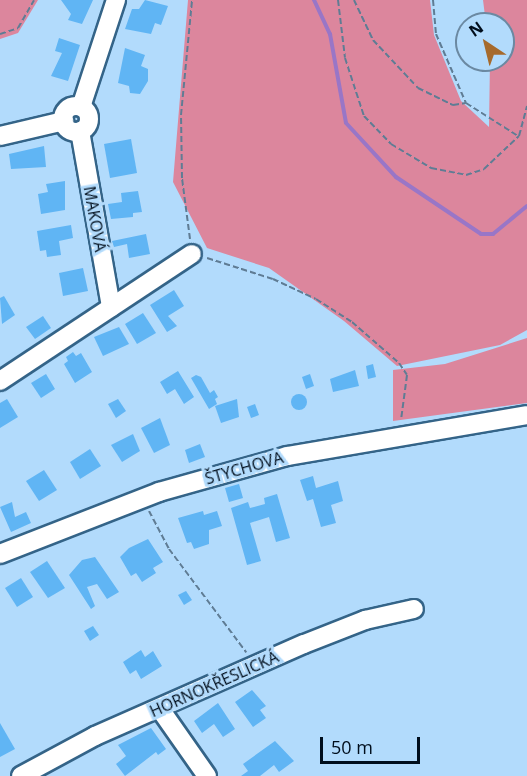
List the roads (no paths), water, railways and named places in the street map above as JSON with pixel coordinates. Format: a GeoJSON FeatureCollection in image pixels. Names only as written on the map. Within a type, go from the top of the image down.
{"type":"FeatureCollection","features":[{"type":"Feature","properties":{"kind":"street","name":"MAKOVÁ"},"geometry":{"type":"LineString","coordinates":[[111,307],[80,131],[89,121],[81,107],[116,0]]}},
{"type":"Feature","properties":{"kind":"street"},"geometry":{"type":"LineString","coordinates":[[64,121],[67,110],[81,107]]}},
{"type":"Feature","properties":{"kind":"street"},"geometry":{"type":"LineString","coordinates":[[64,121],[70,129],[80,131]]}},
{"type":"Feature","properties":{"kind":"street"},"geometry":{"type":"LineString","coordinates":[[0,136],[64,121]]}},
{"type":"Feature","properties":{"kind":"street"},"geometry":{"type":"LineString","coordinates":[[0,381],[192,254]]}},
{"type":"Feature","properties":{"kind":"street","name":"ŠTYCHOVA"},"geometry":{"type":"LineString","coordinates":[[0,554],[141,498],[287,456],[498,418],[527,415]]}},
{"type":"Feature","properties":{"kind":"street","name":"HORNOKŘESLICKÁ"},"geometry":{"type":"LineString","coordinates":[[21,776],[95,736],[256,666],[365,620],[414,609]]}},
{"type":"Feature","properties":{"kind":"street"},"geometry":{"type":"LineString","coordinates":[[160,709],[207,776]]}},
{"type":"Feature","properties":{"kind":"waterway"},"geometry":{"type":"LineString","coordinates":[[314,0],[330,34],[346,123],[396,177],[481,234],[493,234],[527,206]]}}]}
